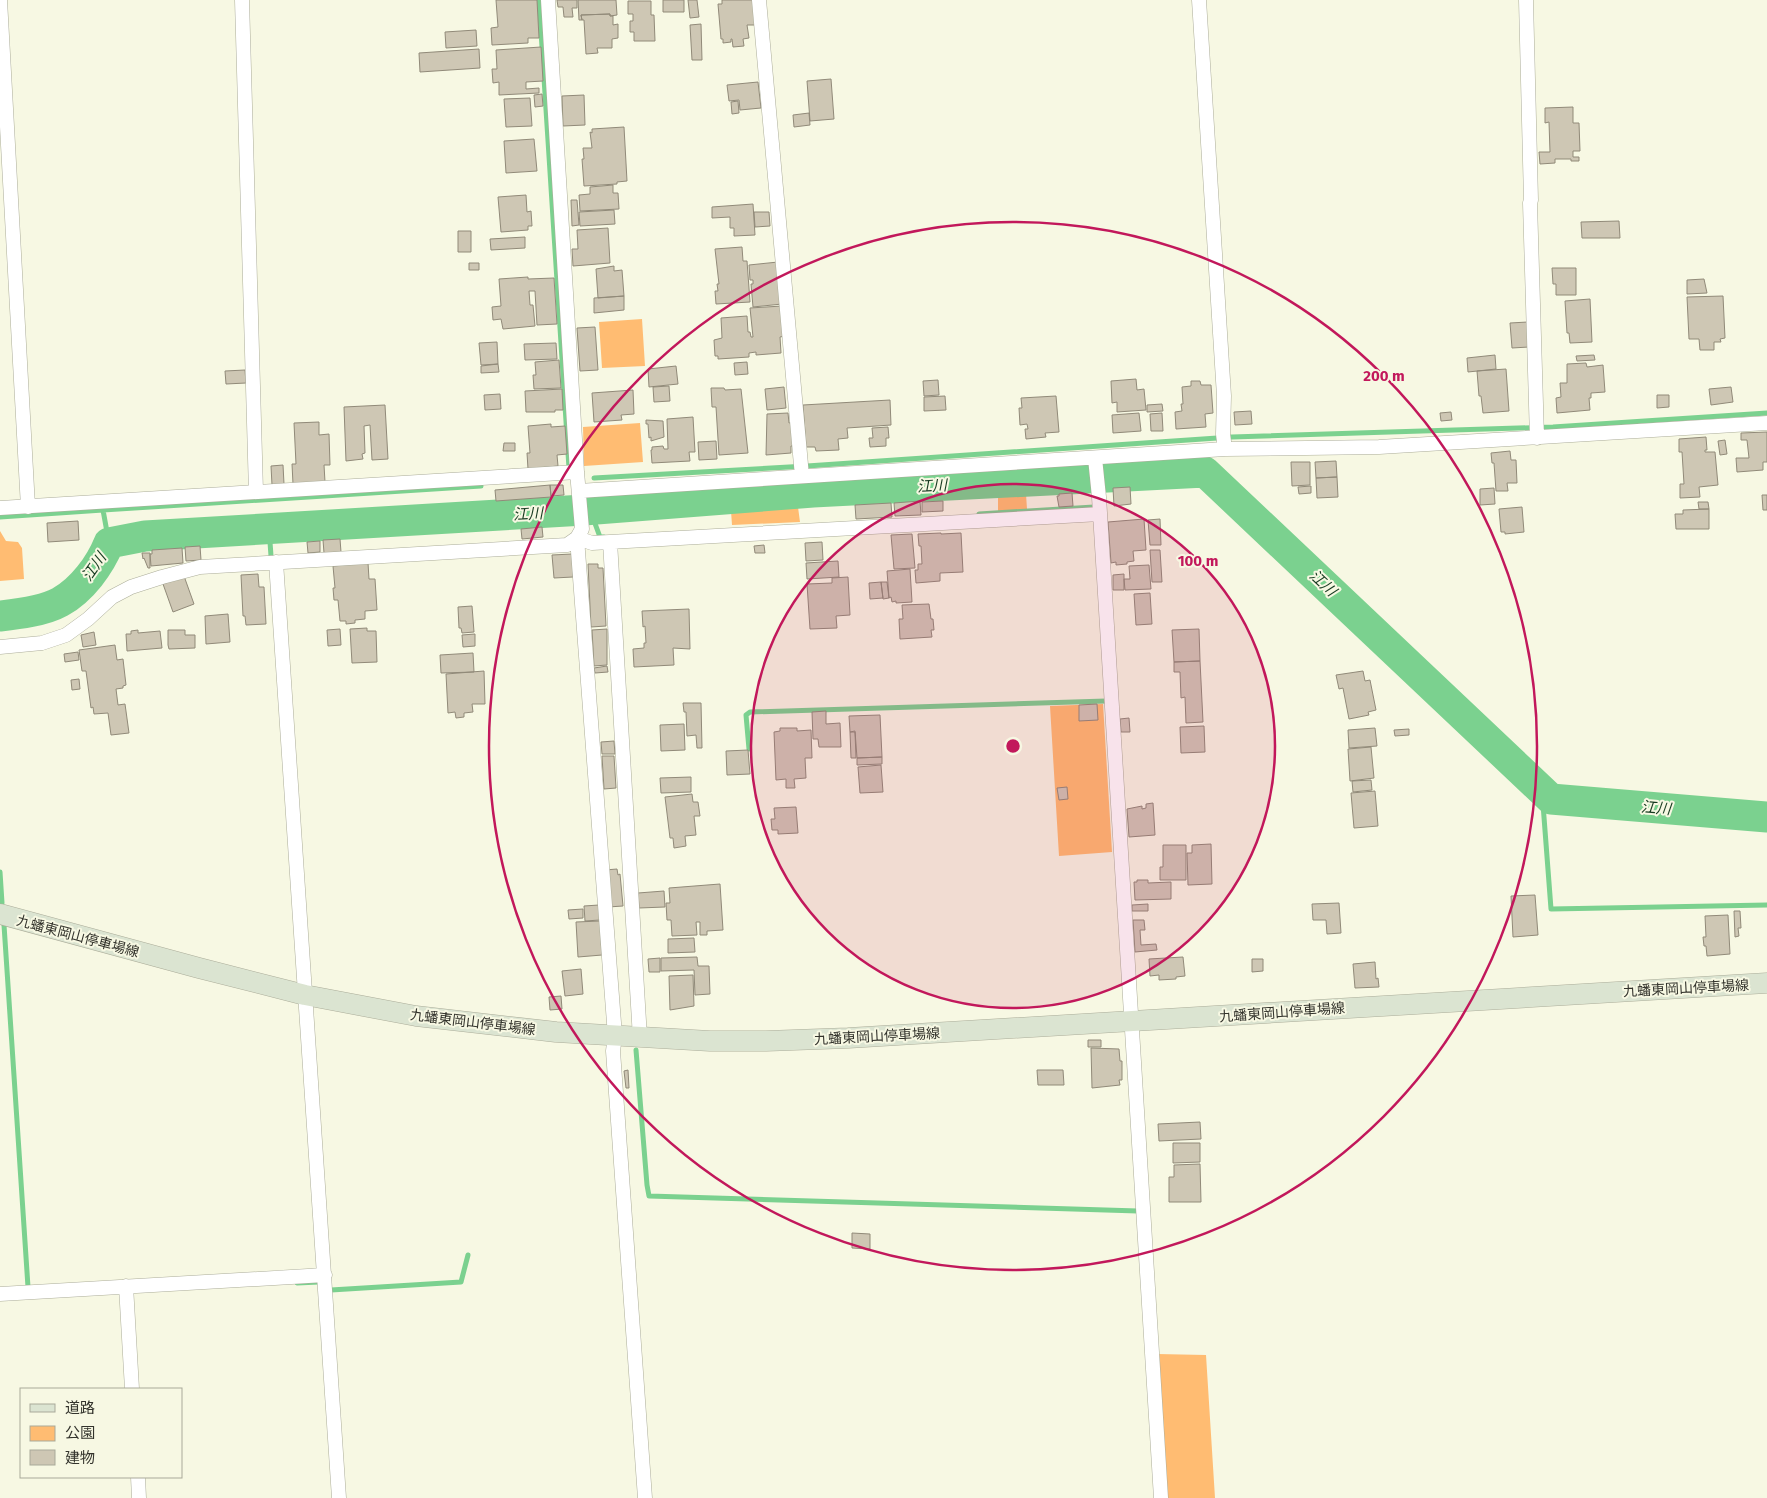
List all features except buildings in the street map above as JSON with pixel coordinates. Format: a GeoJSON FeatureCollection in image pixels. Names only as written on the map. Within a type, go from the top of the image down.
{"type":"FeatureCollection","features":[{"type":"Feature","properties":{"kind":"main road","name":"九蟠東岡山停車場線"},"geometry":{"type":"LineString","coordinates":[[0,914],[305,995],[416,1016],[556,1032],[710,1041],[848,1038],[1767,983]]}},
{"type":"Feature","properties":{"kind":"street"},"geometry":{"type":"LineString","coordinates":[[0,0],[28,507]]}},
{"type":"Feature","properties":{"kind":"street"},"geometry":{"type":"LineString","coordinates":[[242,0],[256,492]]}},
{"type":"Feature","properties":{"kind":"street"},"geometry":{"type":"LineString","coordinates":[[548,0],[580,533],[615,1036],[612,1051],[645,1498]]}},
{"type":"Feature","properties":{"kind":"street"},"geometry":{"type":"LineString","coordinates":[[759,0],[802,469]]}},
{"type":"Feature","properties":{"kind":"street"},"geometry":{"type":"LineString","coordinates":[[1199,0],[1224,396],[1224,441]]}},
{"type":"Feature","properties":{"kind":"street"},"geometry":{"type":"LineString","coordinates":[[1526,0],[1537,431]]}},
{"type":"Feature","properties":{"kind":"street"},"geometry":{"type":"LineString","coordinates":[[579,495],[802,469],[1095,458],[1224,441],[1379,448],[1537,431],[1767,423]]}},
{"type":"Feature","properties":{"kind":"street"},"geometry":{"type":"LineString","coordinates":[[1095,458],[1099,497],[1096,514],[1161,1498]]}},
{"type":"Feature","properties":{"kind":"street"},"geometry":{"type":"LineString","coordinates":[[0,508],[577,472]]}},
{"type":"Feature","properties":{"kind":"street"},"geometry":{"type":"LineString","coordinates":[[580,533],[592,543],[604,543],[1096,514]]}},
{"type":"Feature","properties":{"kind":"street"},"geometry":{"type":"LineString","coordinates":[[0,647],[42,643],[66,635],[88,619],[112,597],[162,577],[200,567],[567,545],[580,533]]}},
{"type":"Feature","properties":{"kind":"street"},"geometry":{"type":"LineString","coordinates":[[604,543],[640,1038]]}},
{"type":"Feature","properties":{"kind":"street"},"geometry":{"type":"LineString","coordinates":[[276,562],[305,995],[320,1275],[339,1498]]}},
{"type":"Feature","properties":{"kind":"street"},"geometry":{"type":"LineString","coordinates":[[0,1294],[127,1291],[320,1275]]}},
{"type":"Feature","properties":{"kind":"street"},"geometry":{"type":"LineString","coordinates":[[127,1291],[132,1388]]}},
{"type":"Feature","properties":{"kind":"street"},"geometry":{"type":"LineString","coordinates":[[138,1478],[139,1498]]}},
{"type":"Feature","properties":{"kind":"green space"},"geometry":{"type":"Polygon","coordinates":[[[642,319],[645,366],[602,368],[599,322],[642,319]]]}},
{"type":"Feature","properties":{"kind":"green space"},"geometry":{"type":"Polygon","coordinates":[[[640,423],[643,462],[584,466],[583,427],[640,423]]]}},
{"type":"Feature","properties":{"kind":"green space"},"geometry":{"type":"Polygon","coordinates":[[[1026,494],[1027,509],[998,512],[998,496],[1026,494]]]}},
{"type":"Feature","properties":{"kind":"green space"},"geometry":{"type":"Polygon","coordinates":[[[798,507],[800,522],[732,525],[731,511],[798,507]]]}},
{"type":"Feature","properties":{"kind":"green space"},"geometry":{"type":"Polygon","coordinates":[[[0,531],[6,541],[18,542],[22,548],[24,579],[0,581],[0,531]]]}},
{"type":"Feature","properties":{"kind":"green space"},"geometry":{"type":"Polygon","coordinates":[[[1103,704],[1112,852],[1059,856],[1050,706],[1103,704]]]}},
{"type":"Feature","properties":{"kind":"green space"},"geometry":{"type":"Polygon","coordinates":[[[1157,1354],[1206,1355],[1215,1498],[1165,1498],[1157,1354]]]}},
{"type":"Feature","properties":{"kind":"waterway"},"geometry":{"type":"LineString","coordinates":[[539,0],[569,468]]}},
{"type":"Feature","properties":{"kind":"waterway"},"geometry":{"type":"LineString","coordinates":[[594,478],[807,466],[1232,437],[1553,427],[1767,413]]}},
{"type":"Feature","properties":{"kind":"waterway","name":"江川"},"geometry":{"type":"LineString","coordinates":[[0,616],[39,610],[60,602],[83,584],[101,560],[109,543],[145,536],[584,510],[813,492],[1205,472],[1551,799],[1767,817]]}},
{"type":"Feature","properties":{"kind":"waterway"},"geometry":{"type":"LineString","coordinates":[[103,510],[481,486]]}},
{"type":"Feature","properties":{"kind":"waterway"},"geometry":{"type":"LineString","coordinates":[[979,514],[1094,507]]}},
{"type":"Feature","properties":{"kind":"waterway"},"geometry":{"type":"LineString","coordinates":[[0,517],[103,510],[109,543]]}},
{"type":"Feature","properties":{"kind":"waterway"},"geometry":{"type":"LineString","coordinates":[[590,510],[600,537],[604,537]]}},
{"type":"Feature","properties":{"kind":"waterway"},"geometry":{"type":"LineString","coordinates":[[269,528],[271,556]]}},
{"type":"Feature","properties":{"kind":"waterway"},"geometry":{"type":"LineString","coordinates":[[749,749],[746,715],[750,712],[1106,701]]}},
{"type":"Feature","properties":{"kind":"waterway"},"geometry":{"type":"LineString","coordinates":[[1542,791],[1551,909],[1767,905]]}},
{"type":"Feature","properties":{"kind":"waterway"},"geometry":{"type":"LineString","coordinates":[[0,872],[2,903]]}},
{"type":"Feature","properties":{"kind":"waterway"},"geometry":{"type":"LineString","coordinates":[[4,925],[28,1287]]}},
{"type":"Feature","properties":{"kind":"waterway"},"geometry":{"type":"LineString","coordinates":[[636,1050],[649,1196],[1138,1211]]}},
{"type":"Feature","properties":{"kind":"waterway"},"geometry":{"type":"LineString","coordinates":[[331,1290],[461,1282],[468,1255]]}},
{"type":"Feature","properties":{"kind":"waterway"},"geometry":{"type":"LineString","coordinates":[[297,1283],[319,1282]]}}]}
